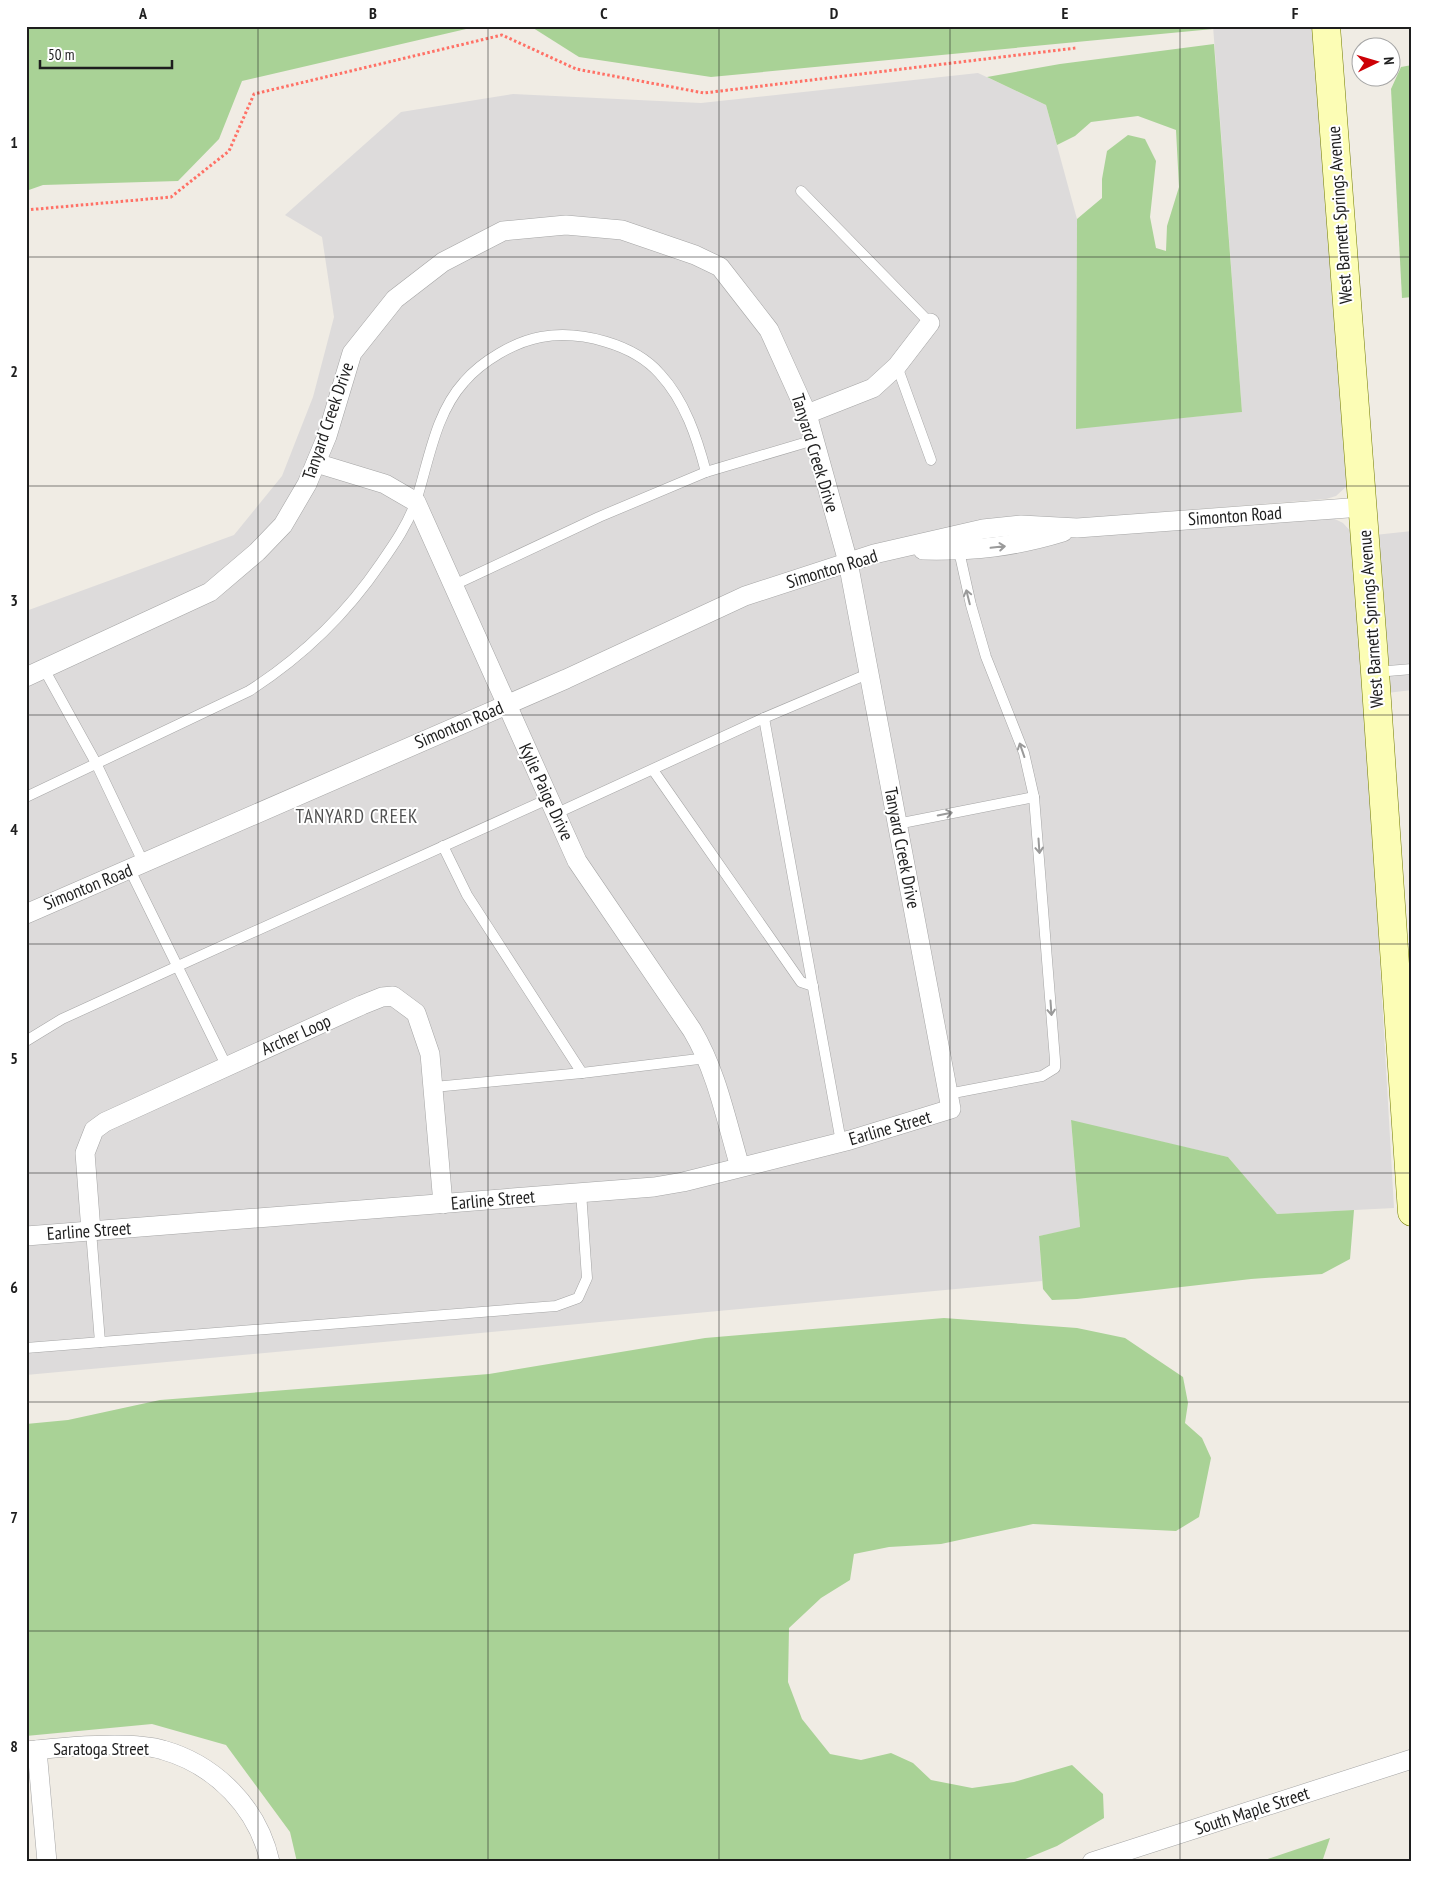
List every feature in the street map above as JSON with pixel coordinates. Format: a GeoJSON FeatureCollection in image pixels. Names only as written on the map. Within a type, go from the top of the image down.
{"type":"FeatureCollection","features":[{"type":"Feature","properties":{"kind":"street","name":"West Barnett Springs Avenue"},"geometry":{"type":"LineString","coordinates":[[1326,26],[1362,507],[1399,960],[1412,1212]]}},
{"type":"Feature","properties":{"kind":"street","name":"Tanyard Creek Drive"},"geometry":{"type":"LineString","coordinates":[[26,677],[210,592],[258,552],[283,526],[307,484],[327,436],[352,353],[395,300],[443,262],[503,231],[566,226],[622,230],[694,254],[720,267],[769,330],[807,414],[848,562],[950,1102]]}},
{"type":"Feature","properties":{"kind":"street"},"geometry":{"type":"LineString","coordinates":[[807,414],[873,388],[897,366],[930,323]]}},
{"type":"Feature","properties":{"kind":"street"},"geometry":{"type":"LineString","coordinates":[[316,463],[385,484],[416,502]]}},
{"type":"Feature","properties":{"kind":"street","name":"Kylie Paige Drive"},"geometry":{"type":"LineString","coordinates":[[416,502],[577,860],[692,1030],[707,1058],[717,1084],[740,1167]]}},
{"type":"Feature","properties":{"kind":"street","name":"Simonton Road"},"geometry":{"type":"LineString","coordinates":[[26,914],[506,705],[745,596],[848,562],[982,529],[1021,525],[1077,528],[1362,507]]}},
{"type":"Feature","properties":{"kind":"street","name":"Simonton Road"},"geometry":{"type":"LineString","coordinates":[[897,550],[959,551],[1025,544],[1077,528]]}},
{"type":"Feature","properties":{"kind":"street","name":"Archer Loop"},"geometry":{"type":"LineString","coordinates":[[91,1231],[85,1153],[94,1130],[105,1122],[362,1005],[382,997],[393,996],[416,1012],[430,1054],[443,1204]]}},
{"type":"Feature","properties":{"kind":"street","name":"Earline Street"},"geometry":{"type":"LineString","coordinates":[[26,1236],[443,1204],[673,1184],[841,1142],[950,1102]]}},
{"type":"Feature","properties":{"kind":"street","name":"Saratoga Street"},"geometry":{"type":"LineString","coordinates":[[31,1751],[132,1746],[161,1749],[192,1762],[227,1786],[253,1815],[261,1832],[270,1862]]}},
{"type":"Feature","properties":{"kind":"street"},"geometry":{"type":"LineString","coordinates":[[31,1751],[47,1862]]}},
{"type":"Feature","properties":{"kind":"street","name":"South Maple Street"},"geometry":{"type":"LineString","coordinates":[[1092,1862],[1412,1759]]}},
{"type":"Feature","properties":{"kind":"lane"},"geometry":{"type":"LineString","coordinates":[[802,191],[930,323]]}},
{"type":"Feature","properties":{"kind":"lane"},"geometry":{"type":"LineString","coordinates":[[26,797],[240,695],[283,670],[321,636],[352,604],[402,533],[416,502],[432,444],[446,411],[464,382],[486,363],[512,347],[541,337],[571,336],[606,343],[634,353],[660,373],[679,400],[697,439],[706,472]]}},
{"type":"Feature","properties":{"kind":"lane"},"geometry":{"type":"LineString","coordinates":[[897,366],[931,460]]}},
{"type":"Feature","properties":{"kind":"lane"},"geometry":{"type":"LineString","coordinates":[[454,585],[599,517],[706,472],[814,440]]}},
{"type":"Feature","properties":{"kind":"lane"},"geometry":{"type":"LineString","coordinates":[[950,1102],[1030,1080],[1050,1073],[1055,1068],[1034,797],[1024,753],[986,657],[968,596],[959,551]]}},
{"type":"Feature","properties":{"kind":"lane"},"geometry":{"type":"LineString","coordinates":[[44,669],[96,763],[178,966],[228,1066]]}},
{"type":"Feature","properties":{"kind":"lane"},"geometry":{"type":"LineString","coordinates":[[1375,672],[1412,669]]}},
{"type":"Feature","properties":{"kind":"lane"},"geometry":{"type":"LineString","coordinates":[[26,1041],[62,1019],[443,846],[653,770],[764,718],[870,673]]}},
{"type":"Feature","properties":{"kind":"lane"},"geometry":{"type":"LineString","coordinates":[[764,718],[841,1142]]}},
{"type":"Feature","properties":{"kind":"lane"},"geometry":{"type":"LineString","coordinates":[[653,770],[801,982],[813,986]]}},
{"type":"Feature","properties":{"kind":"lane"},"geometry":{"type":"LineString","coordinates":[[897,824],[1034,797]]}},
{"type":"Feature","properties":{"kind":"lane"},"geometry":{"type":"LineString","coordinates":[[443,846],[467,895],[582,1073]]}},
{"type":"Feature","properties":{"kind":"lane"},"geometry":{"type":"LineString","coordinates":[[434,1087],[582,1073],[707,1058]]}},
{"type":"Feature","properties":{"kind":"lane"},"geometry":{"type":"LineString","coordinates":[[26,1348],[556,1306],[578,1298],[587,1278],[581,1192]]}},
{"type":"Feature","properties":{"kind":"lane"},"geometry":{"type":"LineString","coordinates":[[91,1231],[100,1342]]}},
{"type":"Feature","properties":{"kind":"path"},"geometry":{"type":"LineString","coordinates":[[26,210],[171,198],[229,151],[254,94],[502,35],[576,68],[704,93],[1076,48]]}},
{"type":"Feature","properties":{"kind":"shaded area"},"geometry":{"type":"Polygon","coordinates":[[[1213,26],[1315,26],[1348,485],[1336,496],[1326,499],[1064,520],[1025,549],[1087,534],[1333,518],[1343,523],[1353,534],[1356,542],[1394,1208],[1277,1214],[1228,1157],[1071,1121],[1080,1228],[1039,1236],[1042,1281],[26,1375],[26,611],[234,535],[282,476],[313,397],[334,317],[322,237],[285,215],[401,112],[513,94],[701,103],[978,73],[1046,105],[1077,219],[1076,428],[1242,412],[1213,26]]]}},
{"type":"Feature","properties":{"kind":"shaded area"},"geometry":{"type":"Polygon","coordinates":[[[1412,531],[1412,690],[1387,693],[1375,535],[1412,531]]]}},
{"type":"Feature","properties":{"kind":"green space"},"geometry":{"type":"Polygon","coordinates":[[[26,26],[479,26],[242,81],[219,139],[178,181],[43,185],[26,191],[26,26]]]}},
{"type":"Feature","properties":{"kind":"green space"},"geometry":{"type":"Polygon","coordinates":[[[530,26],[1213,26],[1213,29],[711,77],[579,57],[530,26]]]}},
{"type":"Feature","properties":{"kind":"green space"},"geometry":{"type":"Polygon","coordinates":[[[1214,44],[1242,412],[1076,429],[1077,219],[1102,198],[1102,179],[1107,151],[1128,135],[1145,139],[1156,161],[1150,217],[1156,248],[1166,251],[1167,226],[1179,187],[1176,130],[1138,116],[1091,122],[1075,136],[1057,145],[1046,105],[987,77],[1060,64],[1214,44]]]}},
{"type":"Feature","properties":{"kind":"green space"},"geometry":{"type":"Polygon","coordinates":[[[1412,65],[1412,297],[1402,298],[1391,89],[1400,88],[1401,67],[1412,65]]]}},
{"type":"Feature","properties":{"kind":"green space"},"geometry":{"type":"Polygon","coordinates":[[[1071,1120],[1228,1157],[1277,1214],[1354,1210],[1350,1259],[1322,1274],[1251,1279],[1077,1299],[1052,1300],[1043,1289],[1039,1236],[1080,1227],[1071,1120]]]}},
{"type":"Feature","properties":{"kind":"green space"},"geometry":{"type":"Polygon","coordinates":[[[944,1318],[1077,1328],[1125,1338],[1183,1377],[1188,1403],[1185,1423],[1202,1438],[1211,1458],[1199,1517],[1176,1531],[1033,1524],[941,1544],[889,1547],[854,1554],[850,1580],[821,1598],[789,1628],[788,1682],[802,1719],[830,1754],[861,1760],[891,1753],[913,1763],[931,1780],[972,1788],[1014,1782],[1072,1765],[1103,1794],[1104,1818],[1057,1846],[1018,1862],[297,1862],[290,1832],[226,1745],[152,1724],[26,1736],[26,1424],[68,1420],[160,1400],[489,1374],[705,1338],[944,1318]]]}},
{"type":"Feature","properties":{"kind":"green space"},"geometry":{"type":"Polygon","coordinates":[[[1330,1838],[1322,1862],[1259,1862],[1330,1838]]]}},
{"type":"Feature","properties":{"kind":"district","name":"TANYARD CREEK"},"geometry":{"type":"Point","coordinates":[357,816]}}]}
